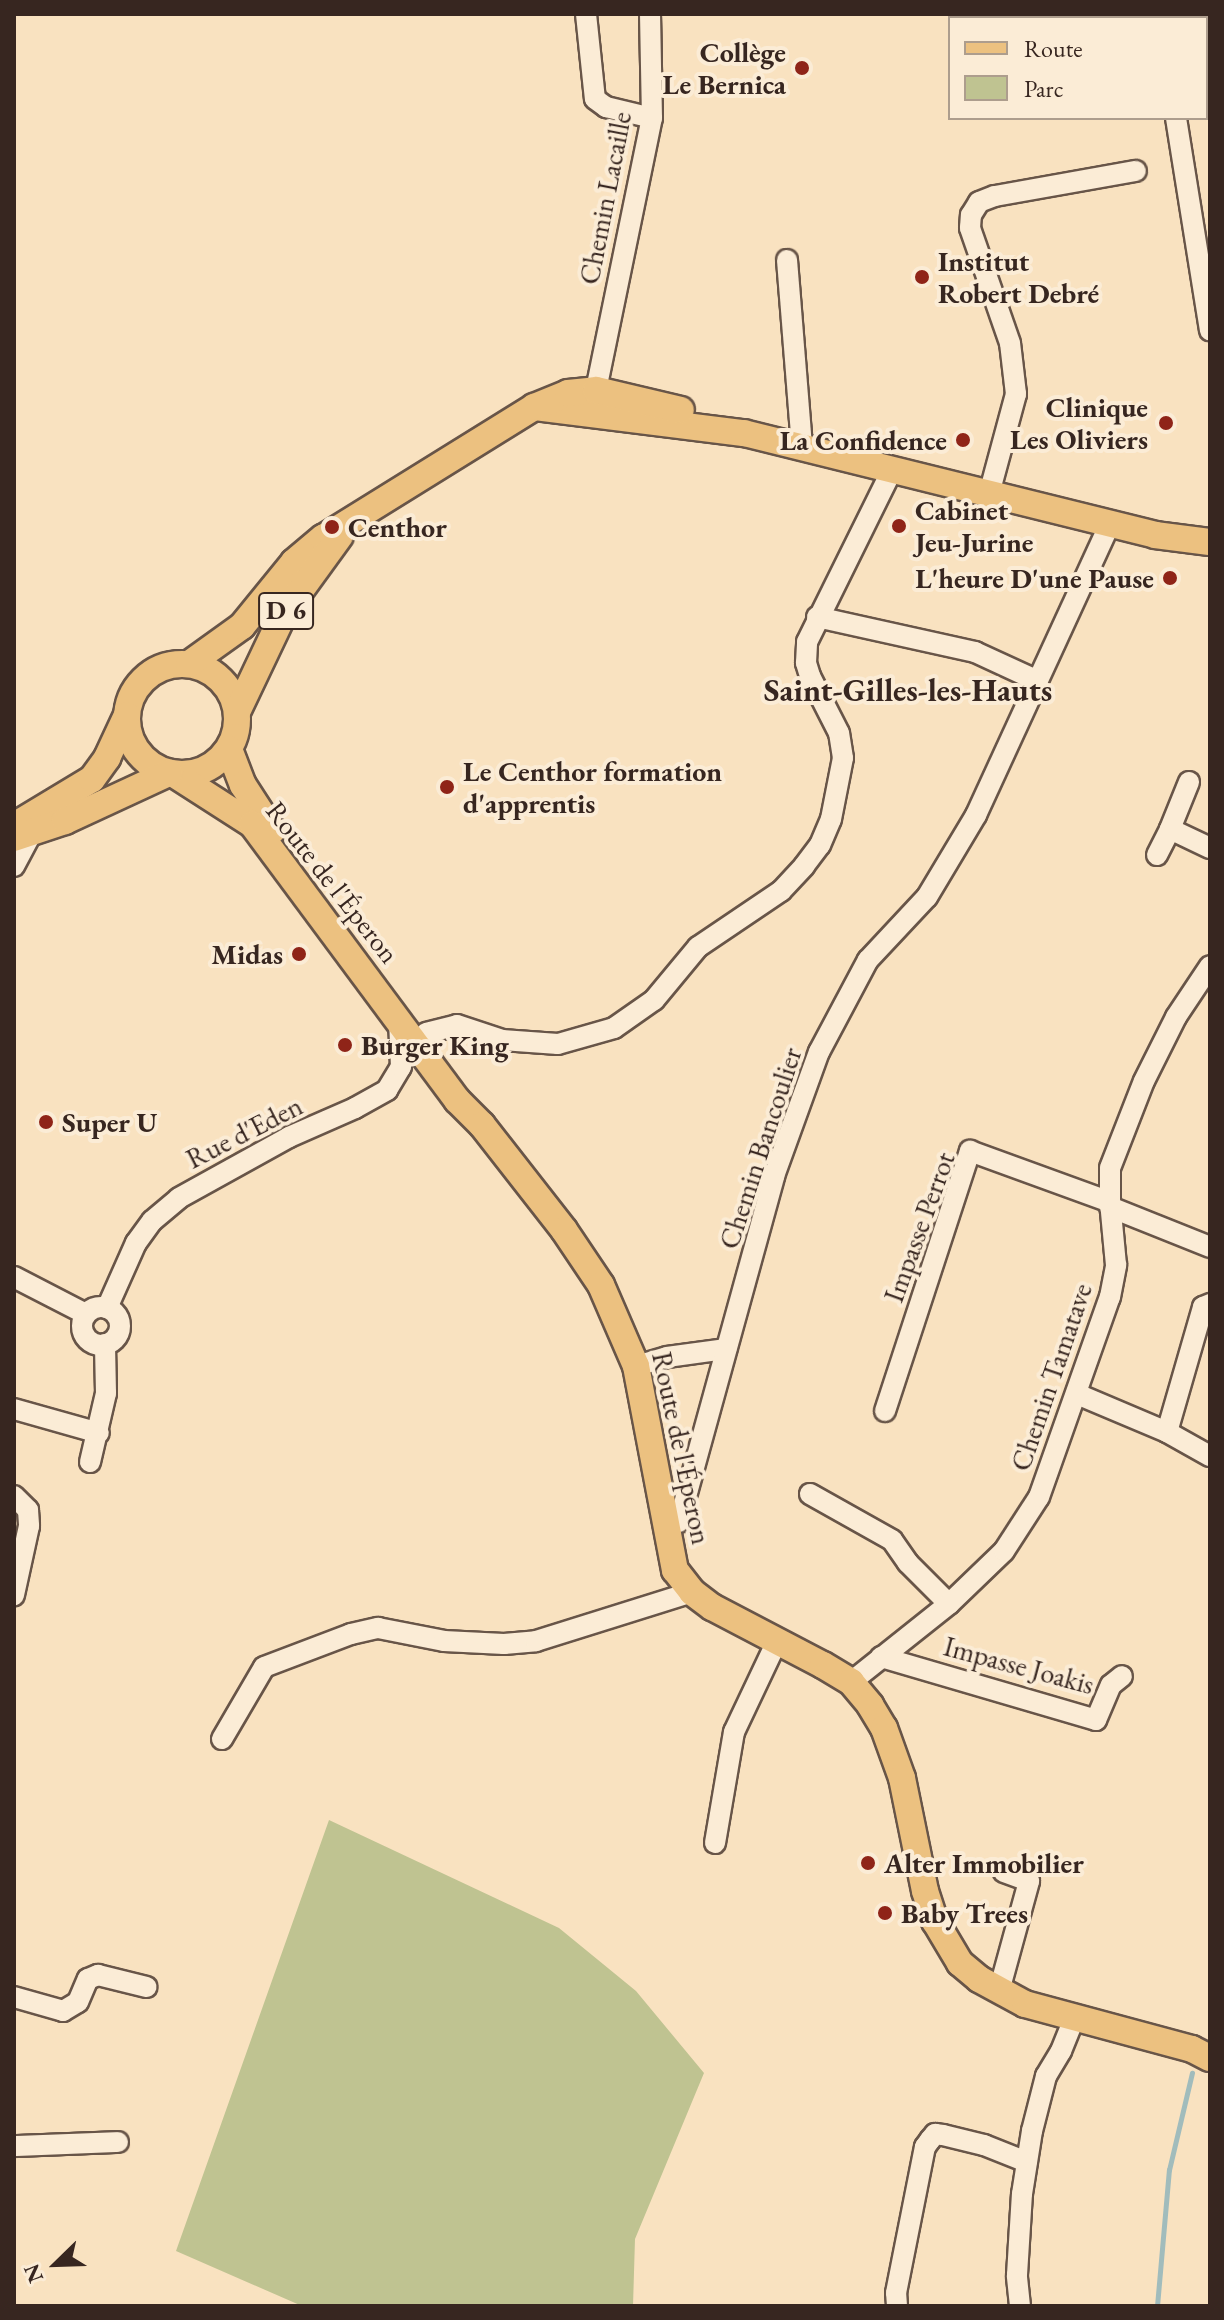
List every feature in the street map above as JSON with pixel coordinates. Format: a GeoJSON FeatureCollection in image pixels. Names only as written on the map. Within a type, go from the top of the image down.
{"type":"FeatureCollection","features":[{"type":"Feature","properties":{"kind":"main road","name":"D 6"},"geometry":{"type":"LineString","coordinates":[[189,664],[229,639],[294,562],[351,519],[568,393],[596,390],[692,412],[744,433]]}},
{"type":"Feature","properties":{"kind":"main road","name":"D 6"},"geometry":{"type":"LineString","coordinates":[[546,408],[744,433],[1110,524],[1210,542]]}},
{"type":"Feature","properties":{"kind":"main road","name":"D 6"},"geometry":{"type":"LineString","coordinates":[[237,712],[284,613],[351,519]]}},
{"type":"Feature","properties":{"kind":"main road"},"geometry":{"type":"LineString","coordinates":[[189,664],[206,669],[221,680],[232,694],[237,712],[237,731],[229,749],[206,770],[172,774],[20,833],[92,779],[107,758],[127,715],[133,693],[147,676],[167,666],[189,664]]}},
{"type":"Feature","properties":{"kind":"main road"},"geometry":{"type":"LineString","coordinates":[[127,715],[129,735],[137,752],[151,766],[172,774]]}},
{"type":"Feature","properties":{"kind":"main road","name":"Route de l'Éperon"},"geometry":{"type":"LineString","coordinates":[[229,749],[254,806],[426,1033],[482,1125],[564,1230],[601,1285],[636,1366],[670,1556],[692,1592],[727,1618],[851,1682],[884,1728],[896,1757],[935,1921],[960,1963],[999,1991],[1025,2004],[1192,2049],[1210,2058]]}},
{"type":"Feature","properties":{"kind":"main road","name":"Route de l'Éperon"},"geometry":{"type":"LineString","coordinates":[[172,774],[226,804],[252,824],[378,989],[457,1100],[482,1125]]}},
{"type":"Feature","properties":{"kind":"main road"},"geometry":{"type":"LineString","coordinates":[[378,989],[391,998],[417,1032],[426,1033]]}},
{"type":"Feature","properties":{"kind":"street"},"geometry":{"type":"LineString","coordinates":[[586,14],[595,99],[606,107],[652,118]]}},
{"type":"Feature","properties":{"kind":"street","name":"Chemin Lacaille"},"geometry":{"type":"LineString","coordinates":[[596,390],[652,118],[650,14]]}},
{"type":"Feature","properties":{"kind":"street"},"geometry":{"type":"LineString","coordinates":[[1176,120],[1210,330]]}},
{"type":"Feature","properties":{"kind":"street"},"geometry":{"type":"LineString","coordinates":[[989,494],[1016,394],[1010,343],[970,228],[971,215],[979,202],[995,196],[1136,171]]}},
{"type":"Feature","properties":{"kind":"street"},"geometry":{"type":"LineString","coordinates":[[787,260],[802,446]]}},
{"type":"Feature","properties":{"kind":"street"},"geometry":{"type":"LineString","coordinates":[[426,1033],[457,1025],[502,1040],[558,1044],[614,1028],[654,1000],[698,947],[781,891],[804,866],[820,845],[831,819],[843,758],[839,733],[806,663],[807,642],[892,470]]}},
{"type":"Feature","properties":{"kind":"street","name":"Chemin Bancoulier"},"geometry":{"type":"LineString","coordinates":[[679,1522],[726,1349],[740,1310],[774,1176],[819,1052],[868,960],[927,897],[976,815],[1110,524]]}},
{"type":"Feature","properties":{"kind":"street"},"geometry":{"type":"LineString","coordinates":[[817,617],[975,652],[1038,681]]}},
{"type":"Feature","properties":{"kind":"street"},"geometry":{"type":"LineString","coordinates":[[1157,855],[1189,782]]}},
{"type":"Feature","properties":{"kind":"street"},"geometry":{"type":"LineString","coordinates":[[1170,829],[1210,848]]}},
{"type":"Feature","properties":{"kind":"street"},"geometry":{"type":"LineString","coordinates":[[14,866],[20,833]]}},
{"type":"Feature","properties":{"kind":"street","name":"Chemin Tamatave"},"geometry":{"type":"LineString","coordinates":[[851,1682],[949,1604],[1004,1551],[1023,1524],[1057,1453],[1110,1297],[1116,1265],[1110,1168],[1144,1081],[1176,1017],[1210,966]]}},
{"type":"Feature","properties":{"kind":"street","name":"Rue d'Eden"},"geometry":{"type":"LineString","coordinates":[[107,1308],[136,1243],[152,1221],[179,1198],[289,1137],[387,1090],[401,1067],[399,1019]]}},
{"type":"Feature","properties":{"kind":"street","name":"Impasse Perrot"},"geometry":{"type":"LineString","coordinates":[[885,1411],[970,1151],[1110,1204]]}},
{"type":"Feature","properties":{"kind":"street"},"geometry":{"type":"LineString","coordinates":[[1110,1204],[1210,1247]]}},
{"type":"Feature","properties":{"kind":"street"},"geometry":{"type":"LineString","coordinates":[[14,1277],[86,1314]]}},
{"type":"Feature","properties":{"kind":"street"},"geometry":{"type":"LineString","coordinates":[[1167,1432],[1203,1307],[1210,1304]]}},
{"type":"Feature","properties":{"kind":"street"},"geometry":{"type":"LineString","coordinates":[[95,1308],[107,1308],[116,1315],[120,1327],[115,1338],[105,1344],[87,1338],[82,1326],[86,1314],[95,1308]]}},
{"type":"Feature","properties":{"kind":"street"},"geometry":{"type":"LineString","coordinates":[[90,1462],[106,1393],[105,1344]]}},
{"type":"Feature","properties":{"kind":"street"},"geometry":{"type":"LineString","coordinates":[[636,1366],[667,1357],[726,1349]]}},
{"type":"Feature","properties":{"kind":"street"},"geometry":{"type":"LineString","coordinates":[[1077,1394],[1167,1432],[1210,1456]]}},
{"type":"Feature","properties":{"kind":"street"},"geometry":{"type":"LineString","coordinates":[[14,1409],[99,1433]]}},
{"type":"Feature","properties":{"kind":"street"},"geometry":{"type":"LineString","coordinates":[[810,1494],[892,1540],[908,1563],[949,1604]]}},
{"type":"Feature","properties":{"kind":"street"},"geometry":{"type":"LineString","coordinates":[[14,1496],[28,1510],[29,1526],[14,1595]]}},
{"type":"Feature","properties":{"kind":"street"},"geometry":{"type":"LineString","coordinates":[[222,1739],[264,1667],[351,1634],[378,1628],[444,1641],[504,1644],[536,1641],[692,1592]]}},
{"type":"Feature","properties":{"kind":"street"},"geometry":{"type":"LineString","coordinates":[[715,1843],[734,1732],[776,1643]]}},
{"type":"Feature","properties":{"kind":"street","name":"Impasse Joakis"},"geometry":{"type":"LineString","coordinates":[[881,1657],[1096,1720],[1111,1685],[1122,1676]]}},
{"type":"Feature","properties":{"kind":"street"},"geometry":{"type":"LineString","coordinates":[[999,1991],[1029,1881],[1004,1872]]}},
{"type":"Feature","properties":{"kind":"street"},"geometry":{"type":"LineString","coordinates":[[14,1997],[63,2011],[78,2002],[88,1979],[98,1975],[147,1987]]}},
{"type":"Feature","properties":{"kind":"street"},"geometry":{"type":"LineString","coordinates":[[1020,2306],[1017,2275],[1027,2162],[1038,2101],[1075,2016]]}},
{"type":"Feature","properties":{"kind":"street"},"geometry":{"type":"LineString","coordinates":[[897,2306],[899,2278],[925,2147],[935,2134],[984,2145],[1027,2162]]}},
{"type":"Feature","properties":{"kind":"street"},"geometry":{"type":"LineString","coordinates":[[14,2146],[118,2142]]}},
{"type":"Feature","properties":{"kind":"green space"},"geometry":{"type":"Polygon","coordinates":[[[329,1820],[559,1928],[636,1991],[704,2073],[635,2239],[633,2306],[302,2306],[176,2251],[329,1820]]]}},
{"type":"Feature","properties":{"kind":"waterway"},"geometry":{"type":"LineString","coordinates":[[1157,2306],[1169,2170],[1192,2073]]}},
{"type":"Feature","properties":{"kind":"place","name":"Collège Le Bernica"},"geometry":{"type":"Point","coordinates":[802,68]}},
{"type":"Feature","properties":{"kind":"place","name":"Institut Robert Debré"},"geometry":{"type":"Point","coordinates":[922,277]}},
{"type":"Feature","properties":{"kind":"place","name":"Clinique Les Oliviers"},"geometry":{"type":"Point","coordinates":[1166,423]}},
{"type":"Feature","properties":{"kind":"place","name":"La Confidence"},"geometry":{"type":"Point","coordinates":[963,440]}},
{"type":"Feature","properties":{"kind":"place","name":"Cabinet Jeu-Jurine"},"geometry":{"type":"Point","coordinates":[899,526]}},
{"type":"Feature","properties":{"kind":"place","name":"Centhor"},"geometry":{"type":"Point","coordinates":[332,527]}},
{"type":"Feature","properties":{"kind":"place","name":"L'heure D'une Pause"},"geometry":{"type":"Point","coordinates":[1170,578]}},
{"type":"Feature","properties":{"kind":"place","name":"Le Centhor formation d'apprentis"},"geometry":{"type":"Point","coordinates":[447,787]}},
{"type":"Feature","properties":{"kind":"place","name":"Midas"},"geometry":{"type":"Point","coordinates":[299,954]}},
{"type":"Feature","properties":{"kind":"place","name":"Burger King"},"geometry":{"type":"Point","coordinates":[345,1045]}},
{"type":"Feature","properties":{"kind":"place","name":"Super U"},"geometry":{"type":"Point","coordinates":[46,1122]}},
{"type":"Feature","properties":{"kind":"place","name":"Alter Immobilier"},"geometry":{"type":"Point","coordinates":[868,1863]}},
{"type":"Feature","properties":{"kind":"place","name":"Baby Trees"},"geometry":{"type":"Point","coordinates":[885,1913]}},
{"type":"Feature","properties":{"kind":"district","name":"Saint-Gilles-les-Hauts"},"geometry":{"type":"Point","coordinates":[908,690]}}]}
